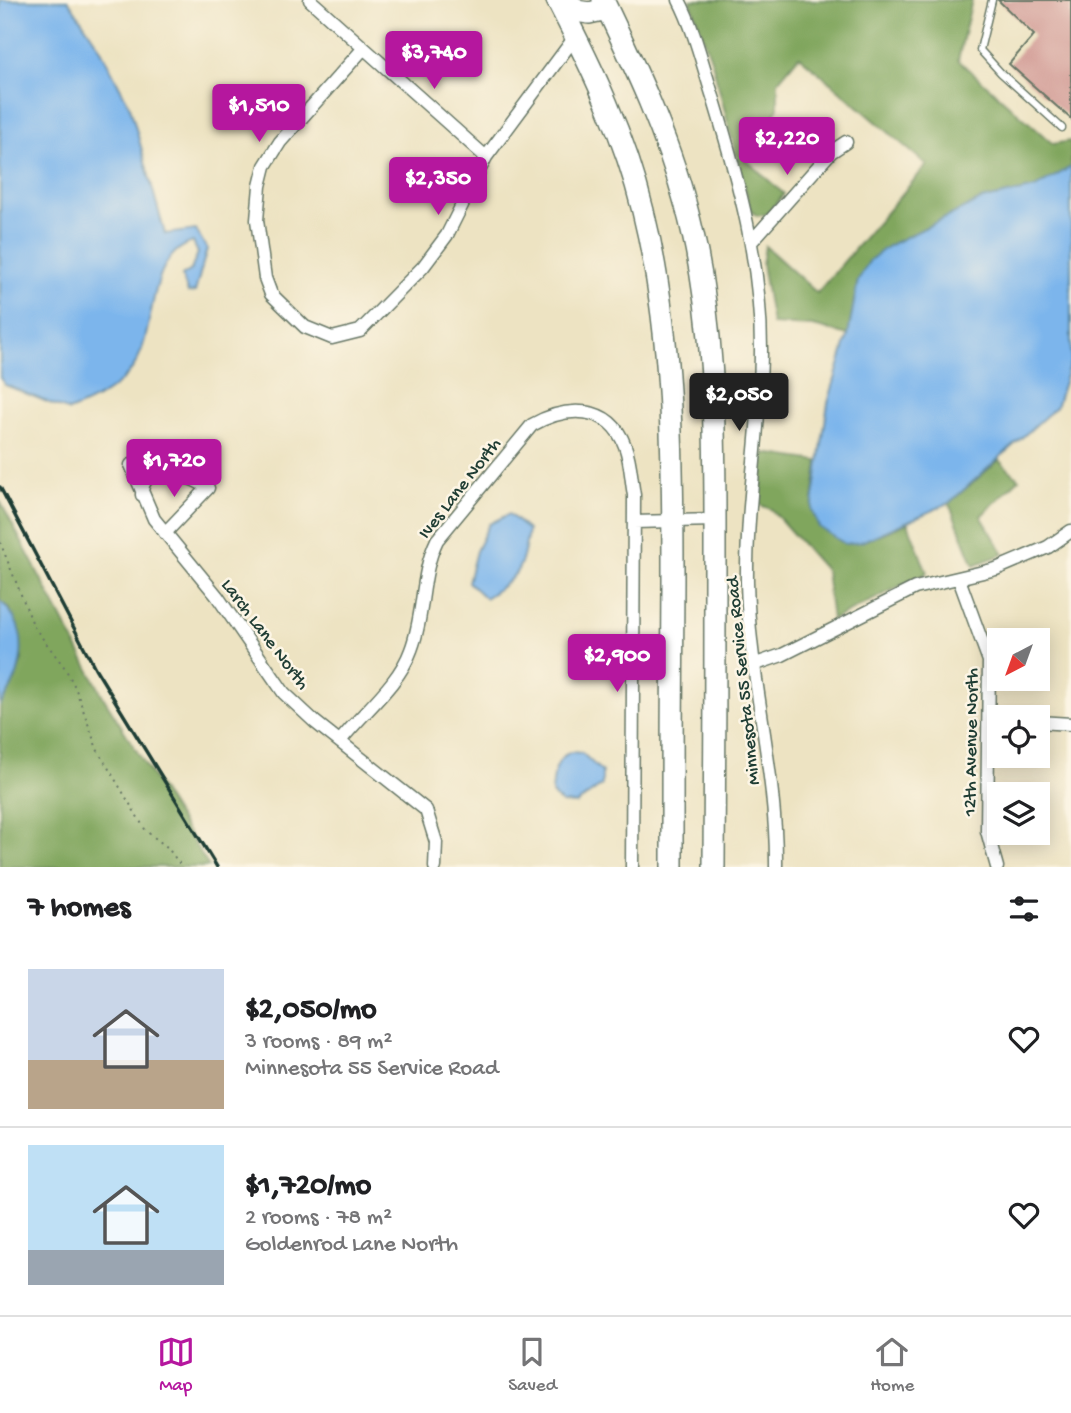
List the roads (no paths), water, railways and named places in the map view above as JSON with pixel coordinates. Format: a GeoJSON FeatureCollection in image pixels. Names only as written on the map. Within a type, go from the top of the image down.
{"type":"FeatureCollection","features":[{"type":"Feature","properties":{"kind":"highway"},"geometry":{"type":"LineString","coordinates":[[556,0],[617,126],[643,211],[666,339],[673,450],[672,867]]}},
{"type":"Feature","properties":{"kind":"highway"},"geometry":{"type":"LineString","coordinates":[[567,0],[576,11],[589,13],[610,3],[656,113],[687,208],[698,257],[714,403],[714,867]]}},
{"type":"Feature","properties":{"kind":"street"},"geometry":{"type":"LineString","coordinates":[[310,0],[486,157]]}},
{"type":"Feature","properties":{"kind":"street","name":"Minnesota 55 Service Road"},"geometry":{"type":"LineString","coordinates":[[679,0],[698,50],[740,184],[760,295],[761,351],[747,583],[772,787],[776,867]]}},
{"type":"Feature","properties":{"kind":"street"},"geometry":{"type":"LineString","coordinates":[[363,48],[281,142],[265,166],[257,220],[265,278],[271,294],[287,311],[318,334],[347,337],[360,331],[424,267],[439,245],[486,157],[575,37]]}},
{"type":"Feature","properties":{"kind":"street"},"geometry":{"type":"LineString","coordinates":[[752,242],[831,152],[846,142]]}},
{"type":"Feature","properties":{"kind":"street","name":"Ives Lane North"},"geometry":{"type":"LineString","coordinates":[[341,740],[400,671],[411,653],[428,557],[437,540],[532,425],[554,413],[577,410],[597,416],[613,428],[624,443],[629,459],[634,522],[632,867]]}},
{"type":"Feature","properties":{"kind":"street","name":"Larch Lane North"},"geometry":{"type":"LineString","coordinates":[[131,466],[142,495],[165,533],[216,596],[284,693],[315,722],[426,810],[436,842],[435,867]]}},
{"type":"Feature","properties":{"kind":"street"},"geometry":{"type":"LineString","coordinates":[[142,495],[142,487],[146,481],[157,474],[171,472],[187,476],[208,488],[165,533]]}},
{"type":"Feature","properties":{"kind":"street"},"geometry":{"type":"LineString","coordinates":[[634,522],[715,520]]}},
{"type":"Feature","properties":{"kind":"street"},"geometry":{"type":"LineString","coordinates":[[756,664],[782,655],[915,588],[959,579],[1026,557],[1071,531]]}},
{"type":"Feature","properties":{"kind":"street","name":"12th Avenue North"},"geometry":{"type":"LineString","coordinates":[[959,579],[989,661],[993,705]]}},
{"type":"Feature","properties":{"kind":"street"},"geometry":{"type":"LineString","coordinates":[[1050,723],[1071,724]]}},
{"type":"Feature","properties":{"kind":"street","name":"12th Avenue North"},"geometry":{"type":"LineString","coordinates":[[991,768],[987,831],[997,867]]}},
{"type":"Feature","properties":{"kind":"lane"},"geometry":{"type":"LineString","coordinates":[[992,0],[980,50],[1000,74],[1062,128]]}},
{"type":"Feature","properties":{"kind":"water"},"geometry":{"type":"Polygon","coordinates":[[[0,0],[68,0],[100,48],[130,107],[165,234],[196,230],[207,249],[195,292],[188,293],[182,276],[191,270],[198,253],[193,242],[177,251],[166,263],[159,279],[146,336],[132,369],[104,394],[69,411],[5,385],[0,378],[0,0]]]}},
{"type":"Feature","properties":{"kind":"water"},"geometry":{"type":"Polygon","coordinates":[[[1071,167],[1071,360],[1056,407],[949,503],[861,542],[845,544],[819,527],[812,510],[828,403],[848,335],[858,280],[870,260],[888,246],[981,200],[1035,188],[1071,167]]]}},
{"type":"Feature","properties":{"kind":"water"},"geometry":{"type":"Polygon","coordinates":[[[509,514],[528,530],[524,555],[512,578],[485,598],[468,582],[476,551],[489,524],[509,514]]]}},
{"type":"Feature","properties":{"kind":"water"},"geometry":{"type":"Polygon","coordinates":[[[0,601],[17,625],[21,652],[15,680],[0,705],[0,601]]]}},
{"type":"Feature","properties":{"kind":"water"},"geometry":{"type":"Polygon","coordinates":[[[571,752],[582,753],[602,772],[602,785],[576,804],[562,803],[552,794],[558,764],[571,752]]]}},
{"type":"Feature","properties":{"kind":"railway"},"geometry":{"type":"LineString","coordinates":[[0,487],[95,668],[217,867]]}}]}
